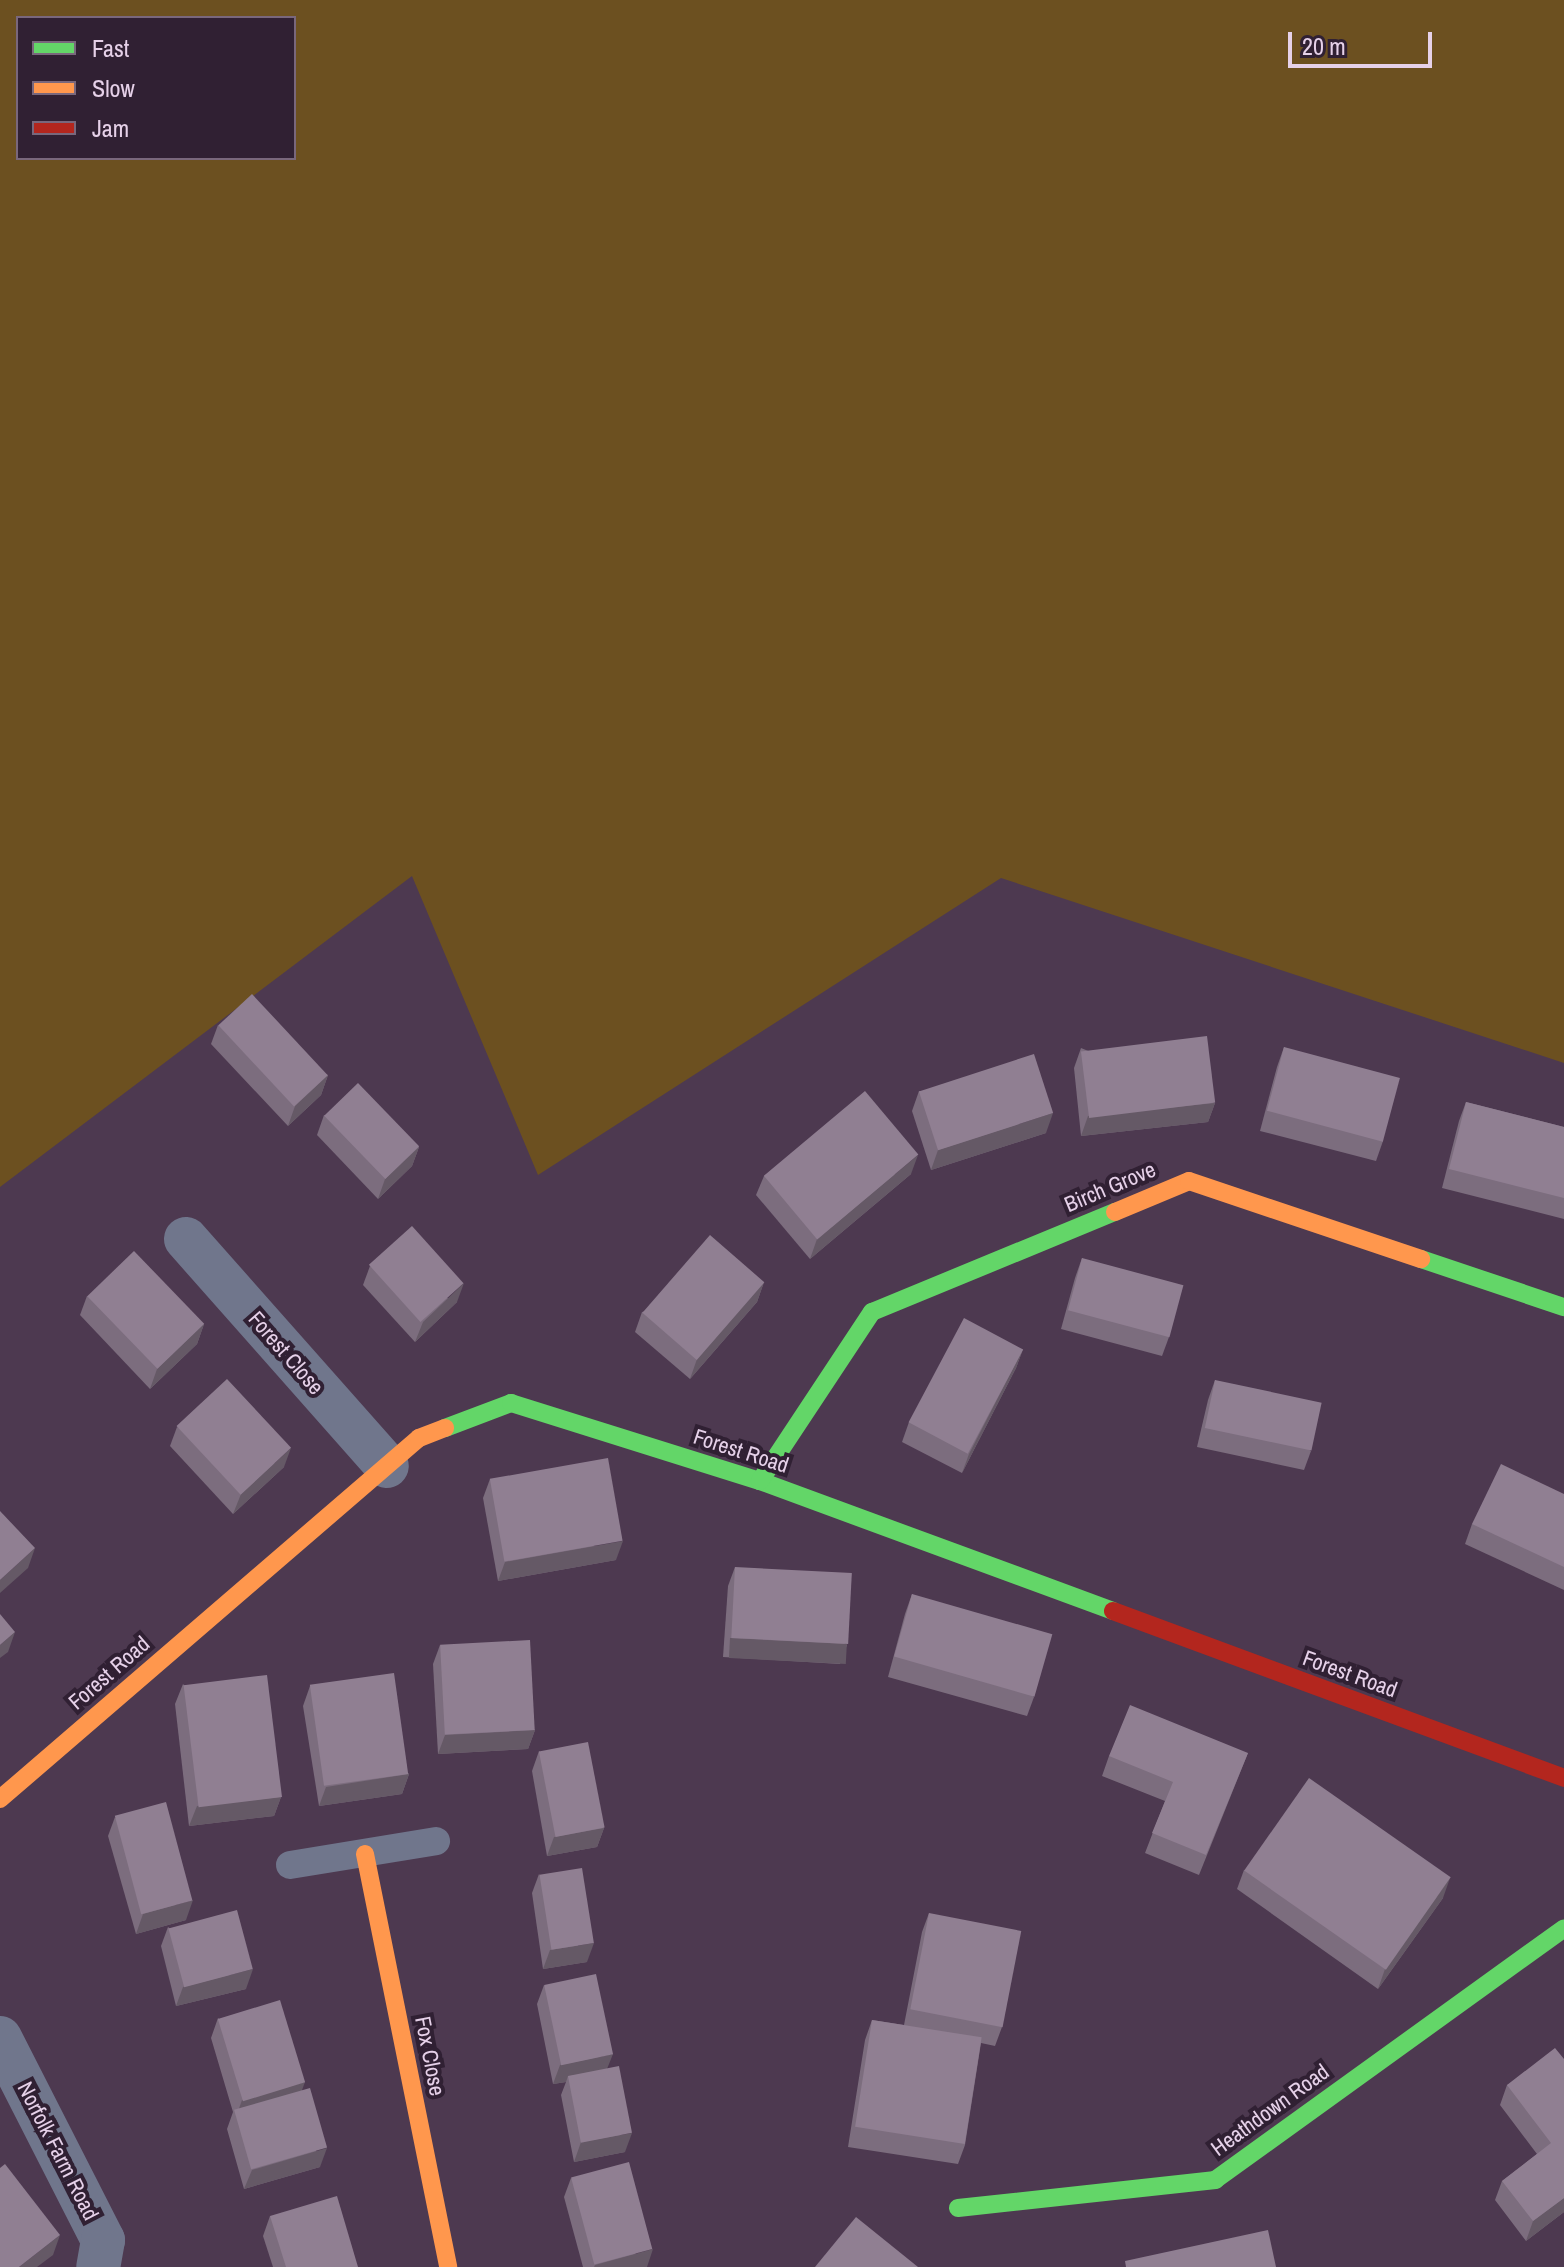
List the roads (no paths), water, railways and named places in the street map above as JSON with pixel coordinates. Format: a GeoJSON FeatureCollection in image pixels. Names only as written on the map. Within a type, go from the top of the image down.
{"type":"FeatureCollection","features":[{"type":"Feature","properties":{"kind":"street","name":"Birch Grove"},"geometry":{"type":"LineString","coordinates":[[760,1481],[872,1312],[1189,1181],[1564,1307]]}},
{"type":"Feature","properties":{"kind":"street","name":"Forest Close"},"geometry":{"type":"LineString","coordinates":[[186,1239],[387,1466]]}},
{"type":"Feature","properties":{"kind":"street","name":"Forest Road"},"geometry":{"type":"LineString","coordinates":[[0,1799],[419,1438],[511,1403],[760,1481],[1564,1778]]}},
{"type":"Feature","properties":{"kind":"street","name":"Fox Close"},"geometry":{"type":"LineString","coordinates":[[365,1854],[448,2267]]}},
{"type":"Feature","properties":{"kind":"street","name":"Heathdown Road"},"geometry":{"type":"LineString","coordinates":[[958,2208],[1215,2180],[1564,1928]]}},
{"type":"Feature","properties":{"kind":"street","name":"Norfolk Farm Road"},"geometry":{"type":"LineString","coordinates":[[0,2038],[103,2240],[98,2267]]}},
{"type":"Feature","properties":{"kind":"lane"},"geometry":{"type":"LineString","coordinates":[[290,1865],[436,1841]]}}]}
